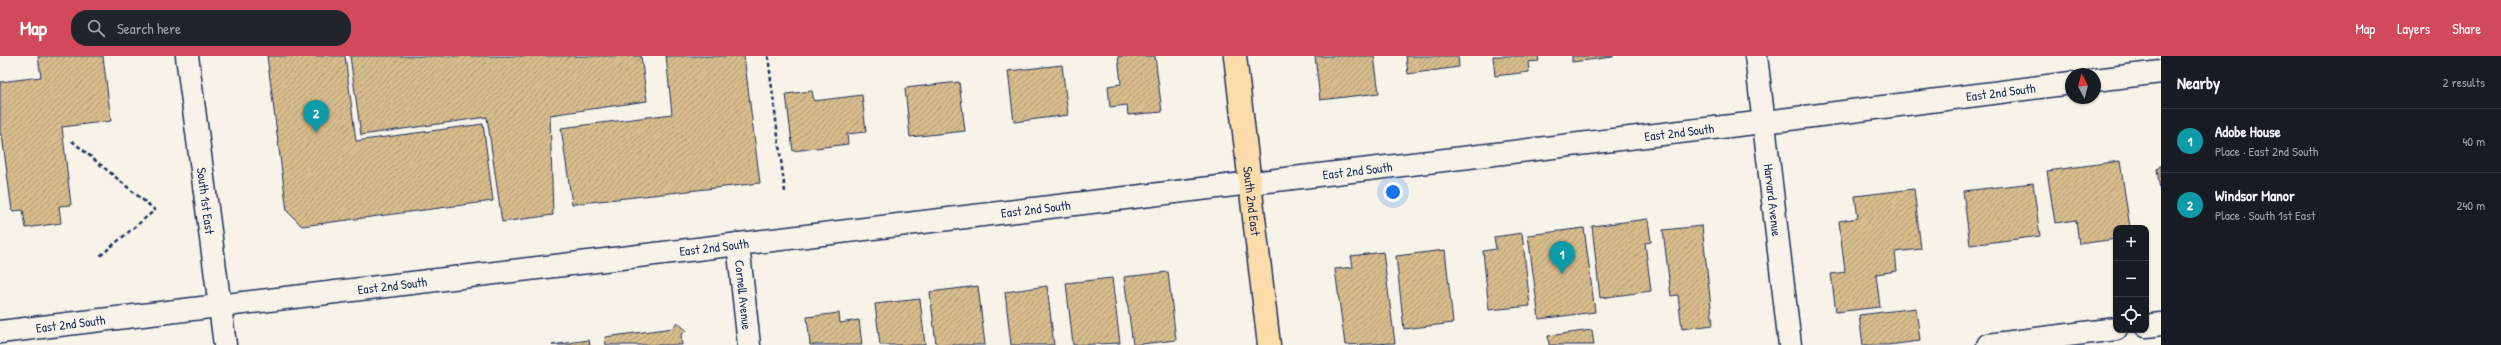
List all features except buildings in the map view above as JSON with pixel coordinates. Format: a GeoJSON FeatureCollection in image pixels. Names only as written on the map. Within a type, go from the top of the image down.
{"type":"FeatureCollection","features":[{"type":"Feature","properties":{"kind":"main road","name":"South 2nd East"},"geometry":{"type":"LineString","coordinates":[[1235,56],[1269,345]]}},
{"type":"Feature","properties":{"kind":"street","name":"South 1st East"},"geometry":{"type":"LineString","coordinates":[[187,56],[225,345]]}},
{"type":"Feature","properties":{"kind":"street","name":"Harvard Avenue"},"geometry":{"type":"LineString","coordinates":[[1756,56],[1790,345]]}},
{"type":"Feature","properties":{"kind":"street"},"geometry":{"type":"LineString","coordinates":[[2101,79],[2161,72]]}},
{"type":"Feature","properties":{"kind":"street","name":"East 2nd South"},"geometry":{"type":"LineString","coordinates":[[0,332],[1763,122],[2065,84]]}},
{"type":"Feature","properties":{"kind":"street","name":"Cornell Avenue"},"geometry":{"type":"LineString","coordinates":[[738,244],[749,345]]}},
{"type":"Feature","properties":{"kind":"street"},"geometry":{"type":"LineString","coordinates":[[2149,326],[2161,324]]}},
{"type":"Feature","properties":{"kind":"street"},"geometry":{"type":"LineString","coordinates":[[1988,345],[2030,342],[2113,329]]}},
{"type":"Feature","properties":{"kind":"path"},"geometry":{"type":"LineString","coordinates":[[768,56],[785,192]]}},
{"type":"Feature","properties":{"kind":"path"},"geometry":{"type":"LineString","coordinates":[[72,140],[155,210],[100,256]]}},
{"type":"Feature","properties":{"kind":"place","name":"Windsor Manor"},"geometry":{"type":"Point","coordinates":[316,133]}},
{"type":"Feature","properties":{"kind":"place","name":"Adobe House"},"geometry":{"type":"Point","coordinates":[1562,274]}}]}
